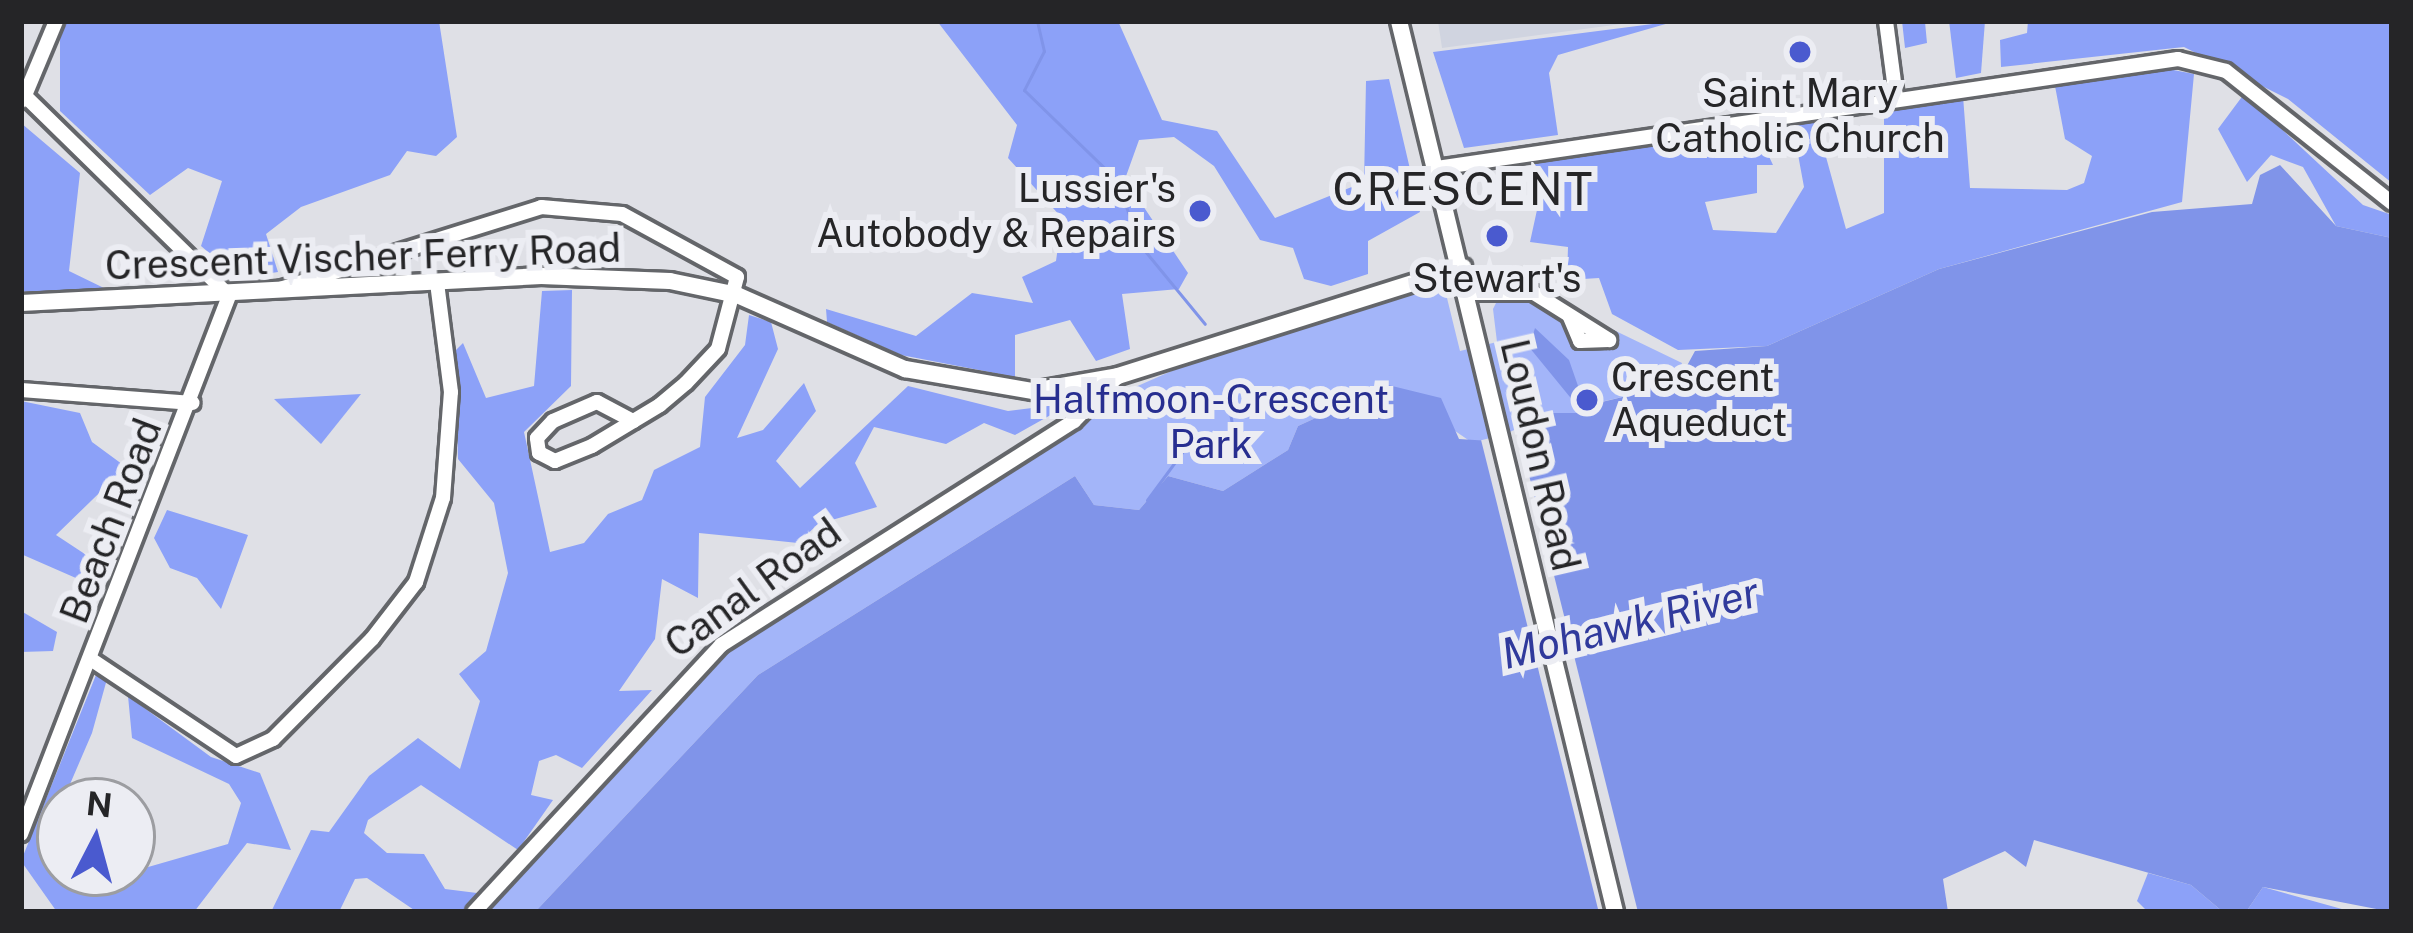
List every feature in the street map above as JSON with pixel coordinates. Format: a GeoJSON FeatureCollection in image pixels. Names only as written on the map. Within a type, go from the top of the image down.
{"type":"FeatureCollection","features":[{"type":"Feature","properties":{"kind":"main road","name":"Loudon Road"},"geometry":{"type":"LineString","coordinates":[[1399,21],[1469,293],[1616,912]]}},
{"type":"Feature","properties":{"kind":"main road","name":"Crescent Vischer Ferry Road"},"geometry":{"type":"LineString","coordinates":[[21,303],[615,277],[737,295],[952,382],[1033,391],[1118,376],[1462,268]]}},
{"type":"Feature","properties":{"kind":"street"},"geometry":{"type":"LineString","coordinates":[[56,21],[22,98],[229,296]]}},
{"type":"Feature","properties":{"kind":"street"},"geometry":{"type":"LineString","coordinates":[[1886,21],[1895,97]]}},
{"type":"Feature","properties":{"kind":"street"},"geometry":{"type":"LineString","coordinates":[[1437,168],[2147,58],[2216,66],[2392,202]]}},
{"type":"Feature","properties":{"kind":"street"},"geometry":{"type":"LineString","coordinates":[[275,292],[363,256],[590,203],[737,278],[737,295],[718,349],[633,421],[555,461],[539,453],[536,438],[553,422],[597,402],[633,421]]}},
{"type":"Feature","properties":{"kind":"street"},"geometry":{"type":"LineString","coordinates":[[363,256],[369,287]]}},
{"type":"Feature","properties":{"kind":"street"},"geometry":{"type":"LineString","coordinates":[[92,660],[236,757],[273,739],[372,639],[426,561],[443,498],[451,392],[437,283]]}},
{"type":"Feature","properties":{"kind":"street"},"geometry":{"type":"LineString","coordinates":[[1469,293],[1534,293],[1570,317]]}},
{"type":"Feature","properties":{"kind":"street","name":"Beach Road"},"geometry":{"type":"LineString","coordinates":[[21,834],[193,403],[229,296]]}},
{"type":"Feature","properties":{"kind":"street","name":"Canal Road"},"geometry":{"type":"LineString","coordinates":[[474,912],[705,658],[1074,421],[1118,376]]}},
{"type":"Feature","properties":{"kind":"street"},"geometry":{"type":"LineString","coordinates":[[21,390],[193,403]]}},
{"type":"Feature","properties":{"kind":"shaded area"},"geometry":{"type":"Polygon","coordinates":[[[60,21],[439,21],[457,137],[436,156],[407,151],[390,175],[301,207],[266,234],[278,272],[239,278],[201,246],[222,181],[188,168],[150,195],[60,111],[60,21]]]}},
{"type":"Feature","properties":{"kind":"shaded area"},"geometry":{"type":"Polygon","coordinates":[[[937,21],[1118,21],[1162,120],[1217,131],[1275,218],[1364,182],[1366,81],[1389,79],[1420,212],[1368,241],[1368,274],[1331,286],[1304,279],[1293,248],[1260,240],[1214,166],[1174,137],[1139,140],[1125,179],[1188,273],[1179,289],[1122,294],[1130,349],[1096,361],[1070,320],[1015,335],[1015,377],[901,355],[827,322],[826,309],[916,336],[972,293],[1033,303],[1022,277],[1056,261],[1062,218],[1008,158],[1017,125],[937,21]]]}},
{"type":"Feature","properties":{"kind":"shaded area"},"geometry":{"type":"Polygon","coordinates":[[[1438,21],[1644,21],[1442,48],[1438,21]]]}},
{"type":"Feature","properties":{"kind":"shaded area"},"geometry":{"type":"Polygon","coordinates":[[[1676,21],[1558,55],[1549,73],[1558,135],[1464,148],[1433,52],[1676,21]]]}},
{"type":"Feature","properties":{"kind":"shaded area"},"geometry":{"type":"Polygon","coordinates":[[[1902,21],[1948,21],[1925,22],[1927,43],[1905,48],[1902,21]]]}},
{"type":"Feature","properties":{"kind":"shaded area"},"geometry":{"type":"Polygon","coordinates":[[[1949,21],[1985,21],[1981,73],[1956,78],[1949,21]]]}},
{"type":"Feature","properties":{"kind":"shaded area"},"geometry":{"type":"Polygon","coordinates":[[[2028,21],[2392,21],[2392,183],[2288,99],[2184,47],[2001,67],[2000,40],[2027,33],[2028,21]]]}},
{"type":"Feature","properties":{"kind":"shaded area"},"geometry":{"type":"Polygon","coordinates":[[[2163,68],[2194,74],[2182,202],[1939,269],[1767,346],[1678,350],[1612,314],[1599,278],[1567,280],[1568,247],[1530,242],[1542,187],[1533,158],[1756,129],[1773,165],[1757,165],[1757,193],[1705,202],[1713,230],[1776,233],[1804,187],[1792,122],[1816,121],[1846,229],[1884,213],[1884,107],[1963,96],[1970,188],[2067,190],[2084,183],[2092,156],[2065,139],[2055,86],[2163,68]]]}},
{"type":"Feature","properties":{"kind":"shaded area"},"geometry":{"type":"Polygon","coordinates":[[[2244,94],[2363,205],[2392,215],[2392,238],[2336,226],[2303,167],[2271,155],[2247,182],[2218,129],[2244,94]]]}},
{"type":"Feature","properties":{"kind":"shaded area"},"geometry":{"type":"Polygon","coordinates":[[[21,123],[80,173],[69,271],[106,289],[21,292],[21,123]]]}},
{"type":"Feature","properties":{"kind":"shaded area"},"geometry":{"type":"Polygon","coordinates":[[[572,290],[571,386],[524,432],[550,552],[584,543],[608,514],[642,500],[654,470],[700,447],[705,397],[745,345],[749,315],[771,322],[778,349],[737,438],[763,430],[804,383],[816,411],[776,461],[800,488],[908,386],[1008,411],[1072,403],[1015,435],[984,423],[946,444],[874,427],[855,463],[877,507],[818,524],[798,543],[699,533],[698,598],[662,579],[655,639],[619,691],[652,690],[582,768],[556,755],[539,761],[531,795],[553,800],[518,850],[421,785],[368,820],[364,833],[387,853],[424,854],[445,889],[477,893],[465,912],[417,912],[367,878],[355,879],[339,912],[271,912],[311,830],[329,832],[369,776],[418,738],[460,769],[480,701],[459,674],[486,651],[508,573],[494,503],[458,459],[455,351],[463,343],[486,398],[534,386],[542,291],[572,290]]]}},
{"type":"Feature","properties":{"kind":"shaded area"},"geometry":{"type":"Polygon","coordinates":[[[361,394],[321,444],[274,399],[361,394]]]}},
{"type":"Feature","properties":{"kind":"shaded area"},"geometry":{"type":"Polygon","coordinates":[[[21,401],[80,413],[92,442],[126,467],[56,535],[106,568],[101,589],[21,554],[21,401]]]}},
{"type":"Feature","properties":{"kind":"shaded area"},"geometry":{"type":"Polygon","coordinates":[[[167,510],[248,535],[221,609],[197,578],[170,568],[154,538],[167,510]]]}},
{"type":"Feature","properties":{"kind":"shaded area"},"geometry":{"type":"Polygon","coordinates":[[[21,611],[57,632],[53,651],[21,652],[21,611]]]}},
{"type":"Feature","properties":{"kind":"shaded area"},"geometry":{"type":"Polygon","coordinates":[[[98,670],[107,679],[92,733],[73,777],[55,777],[98,670]]]}},
{"type":"Feature","properties":{"kind":"shaded area"},"geometry":{"type":"Polygon","coordinates":[[[128,696],[211,757],[260,773],[291,850],[247,843],[194,912],[57,912],[46,897],[156,897],[156,865],[228,844],[241,803],[229,784],[132,738],[128,696]]]}},
{"type":"Feature","properties":{"kind":"shaded area"},"geometry":{"type":"Polygon","coordinates":[[[36,824],[36,882],[21,861],[36,824]]]}},
{"type":"Feature","properties":{"kind":"shaded area"},"geometry":{"type":"Polygon","coordinates":[[[2148,873],[2191,885],[2223,912],[2148,912],[2137,901],[2148,873]]]}},
{"type":"Feature","properties":{"kind":"shaded area"},"geometry":{"type":"Polygon","coordinates":[[[2263,887],[2349,911],[2375,912],[2246,912],[2263,887]]]}},
{"type":"Feature","properties":{"kind":"green space","name":"Halfmoon-Crescent Park"},"geometry":{"type":"Polygon","coordinates":[[[1508,279],[1682,363],[1677,384],[1584,406],[1567,385],[1583,413],[1571,421],[1540,419],[1477,446],[1388,385],[1298,426],[1288,450],[1223,491],[1168,476],[1139,510],[1094,505],[1075,476],[758,675],[535,912],[474,912],[705,658],[1099,403],[1217,351],[1430,289],[1447,298],[1460,351],[1497,342],[1493,309],[1508,279]]]}},
{"type":"Feature","properties":{"kind":"water","name":"Mohawk River"},"geometry":{"type":"Polygon","coordinates":[[[2280,165],[2336,226],[2392,238],[2392,912],[2263,887],[2246,912],[2223,912],[2191,885],[2034,840],[2026,867],[2005,851],[1943,879],[1948,912],[535,912],[758,675],[1075,476],[1094,505],[1139,510],[1168,476],[1223,491],[1288,450],[1298,426],[1388,385],[1441,398],[1459,439],[1506,442],[1551,413],[1583,413],[1529,347],[1535,328],[1569,360],[1585,406],[1677,384],[1695,351],[1767,346],[1939,269],[2152,212],[2252,204],[2260,175],[2280,165]]]}},
{"type":"Feature","properties":{"kind":"pier"},"geometry":{"type":"Polygon","coordinates":[[[1518,431],[1638,911],[1599,912],[1481,440],[1518,431]]]}},
{"type":"Feature","properties":{"kind":"waterway"},"geometry":{"type":"LineString","coordinates":[[1037,21],[1044,51],[1024,90],[1116,179],[1140,245],[1205,324]]}},
{"type":"Feature","properties":{"kind":"waterway"},"geometry":{"type":"LineString","coordinates":[[1147,500],[1186,447],[1233,431],[1230,411]]}},
{"type":"Feature","properties":{"kind":"place","name":"Saint Mary Catholic Church"},"geometry":{"type":"Point","coordinates":[1800,52]}},
{"type":"Feature","properties":{"kind":"place","name":"Lussier's Autobody & Repairs"},"geometry":{"type":"Point","coordinates":[1200,211]}},
{"type":"Feature","properties":{"kind":"place","name":"Stewart's"},"geometry":{"type":"Point","coordinates":[1497,236]}},
{"type":"Feature","properties":{"kind":"place","name":"Crescent Aqueduct"},"geometry":{"type":"Point","coordinates":[1587,400]}},
{"type":"Feature","properties":{"kind":"district","name":"CRESCENT"},"geometry":{"type":"Point","coordinates":[1464,189]}}]}
